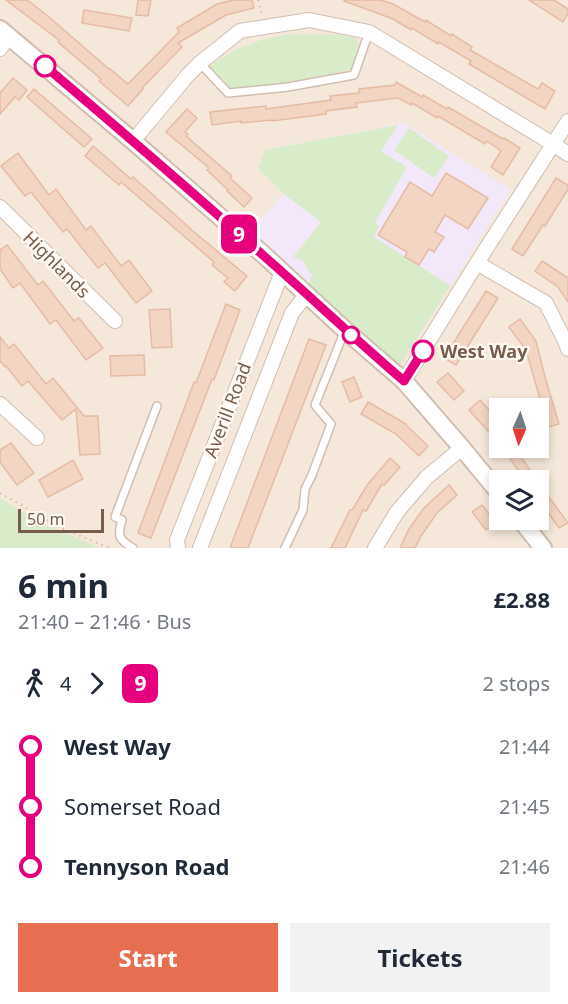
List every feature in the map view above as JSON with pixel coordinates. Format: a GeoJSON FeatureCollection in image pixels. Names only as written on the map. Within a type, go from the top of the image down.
{"type":"FeatureCollection","features":[{"type":"Feature","properties":{"kind":"street"},"geometry":{"type":"LineString","coordinates":[[133,141],[188,75],[240,31],[309,20],[369,32],[568,154]]}},
{"type":"Feature","properties":{"kind":"street"},"geometry":{"type":"LineString","coordinates":[[3,38],[133,141],[404,381],[489,481]]}},
{"type":"Feature","properties":{"kind":"street"},"geometry":{"type":"LineString","coordinates":[[404,381],[568,121]]}},
{"type":"Feature","properties":{"kind":"street","name":"Highlands"},"geometry":{"type":"LineString","coordinates":[[0,207],[115,321]]}},
{"type":"Feature","properties":{"kind":"street"},"geometry":{"type":"LineString","coordinates":[[477,263],[546,303],[568,349]]}},
{"type":"Feature","properties":{"kind":"street","name":"Averill Road"},"geometry":{"type":"LineString","coordinates":[[176,547],[282,272]]}},
{"type":"Feature","properties":{"kind":"street","name":"Averill Road"},"geometry":{"type":"LineString","coordinates":[[200,548],[292,313],[307,294]]}},
{"type":"Feature","properties":{"kind":"street"},"geometry":{"type":"LineString","coordinates":[[0,404],[37,438]]}},
{"type":"Feature","properties":{"kind":"street"},"geometry":{"type":"LineString","coordinates":[[375,548],[397,512],[419,486],[462,448]]}},
{"type":"Feature","properties":{"kind":"street"},"geometry":{"type":"LineString","coordinates":[[529,530],[543,548]]}},
{"type":"Feature","properties":{"kind":"lane"},"geometry":{"type":"LineString","coordinates":[[200,63],[228,93],[288,87],[354,75],[369,32]]}},
{"type":"Feature","properties":{"kind":"lane"},"geometry":{"type":"LineString","coordinates":[[285,548],[303,510],[305,489],[331,424],[315,405],[345,330]]}},
{"type":"Feature","properties":{"kind":"lane"},"geometry":{"type":"LineString","coordinates":[[133,548],[123,542],[120,537],[122,520],[115,517],[157,406]]}},
{"type":"Feature","properties":{"kind":"path"},"geometry":{"type":"LineString","coordinates":[[258,0],[264,26]]}},
{"type":"Feature","properties":{"kind":"path"},"geometry":{"type":"LineString","coordinates":[[0,494],[59,527],[109,548]]}},
{"type":"Feature","properties":{"kind":"shaded area"},"geometry":{"type":"Polygon","coordinates":[[[0,0],[568,0],[568,548],[0,548],[0,0]]]}},
{"type":"Feature","properties":{"kind":"shaded area"},"geometry":{"type":"Polygon","coordinates":[[[404,123],[511,190],[398,368],[246,235],[284,194],[258,169],[265,150],[404,123]]]}},
{"type":"Feature","properties":{"kind":"green space"},"geometry":{"type":"Polygon","coordinates":[[[288,34],[339,35],[355,38],[359,45],[351,69],[288,84],[229,89],[208,67],[235,50],[261,40],[288,34]]]}},
{"type":"Feature","properties":{"kind":"green space"},"geometry":{"type":"Polygon","coordinates":[[[398,125],[381,151],[407,167],[375,222],[379,226],[374,237],[450,286],[398,368],[307,288],[312,276],[302,260],[293,257],[321,222],[284,194],[258,169],[265,150],[398,125]]]}},
{"type":"Feature","properties":{"kind":"green space"},"geometry":{"type":"Polygon","coordinates":[[[409,128],[449,156],[434,178],[394,150],[409,128]]]}},
{"type":"Feature","properties":{"kind":"green space"},"geometry":{"type":"Polygon","coordinates":[[[0,498],[34,519],[100,548],[0,548],[0,498]]]}},
{"type":"Feature","properties":{"kind":"building"},"geometry":{"type":"Polygon","coordinates":[[[6,0],[27,0],[128,84],[179,32],[177,28],[217,4],[233,0],[252,0],[254,8],[226,15],[178,43],[182,47],[142,88],[128,106],[58,42],[59,40],[6,0]]]}},
{"type":"Feature","properties":{"kind":"building"},"geometry":{"type":"Polygon","coordinates":[[[138,0],[151,0],[148,16],[136,15],[138,0]]]}},
{"type":"Feature","properties":{"kind":"building"},"geometry":{"type":"Polygon","coordinates":[[[344,0],[381,0],[393,4],[425,22],[426,20],[451,36],[452,34],[472,47],[470,50],[538,89],[542,83],[555,91],[545,109],[469,64],[471,61],[439,42],[438,44],[393,19],[344,0]]]}},
{"type":"Feature","properties":{"kind":"building"},"geometry":{"type":"Polygon","coordinates":[[[529,0],[554,0],[568,9],[568,13],[563,22],[529,0]]]}},
{"type":"Feature","properties":{"kind":"building"},"geometry":{"type":"Polygon","coordinates":[[[84,10],[132,18],[129,31],[82,23],[84,10]]]}},
{"type":"Feature","properties":{"kind":"building"},"geometry":{"type":"Polygon","coordinates":[[[13,78],[27,90],[19,100],[15,97],[0,114],[0,93],[13,78]]]}},
{"type":"Feature","properties":{"kind":"building"},"geometry":{"type":"Polygon","coordinates":[[[396,82],[422,97],[423,95],[447,109],[448,107],[520,148],[503,175],[491,167],[501,151],[487,141],[485,144],[438,116],[437,118],[412,103],[411,105],[398,98],[356,103],[357,107],[326,111],[326,114],[212,125],[210,112],[266,106],[266,109],[331,100],[330,96],[359,93],[359,89],[395,85],[396,82]]]}},
{"type":"Feature","properties":{"kind":"building"},"geometry":{"type":"Polygon","coordinates":[[[34,89],[92,139],[84,147],[27,97],[34,89]]]}},
{"type":"Feature","properties":{"kind":"building"},"geometry":{"type":"Polygon","coordinates":[[[187,109],[197,118],[185,132],[188,134],[186,136],[232,176],[230,178],[252,198],[244,207],[207,170],[209,168],[166,132],[187,109]]]}},
{"type":"Feature","properties":{"kind":"building"},"geometry":{"type":"Polygon","coordinates":[[[93,146],[131,179],[133,177],[247,276],[235,291],[224,282],[228,278],[212,265],[214,262],[121,182],[119,185],[85,156],[93,146]]]}},
{"type":"Feature","properties":{"kind":"building"},"geometry":{"type":"Polygon","coordinates":[[[18,153],[49,195],[56,189],[86,230],[91,226],[121,266],[129,260],[152,291],[136,303],[105,263],[98,268],[67,229],[63,232],[31,192],[25,196],[1,166],[18,153]]]}},
{"type":"Feature","properties":{"kind":"building"},"geometry":{"type":"Polygon","coordinates":[[[446,173],[488,198],[468,229],[445,215],[435,232],[444,237],[434,252],[429,249],[419,265],[405,257],[407,252],[378,235],[410,182],[432,196],[446,173]]]}},
{"type":"Feature","properties":{"kind":"building"},"geometry":{"type":"Polygon","coordinates":[[[556,178],[568,185],[568,189],[523,256],[512,249],[556,178]]]}},
{"type":"Feature","properties":{"kind":"building"},"geometry":{"type":"Polygon","coordinates":[[[7,245],[38,285],[43,281],[74,321],[79,318],[103,348],[86,360],[56,320],[50,324],[20,283],[13,288],[0,269],[0,250],[7,245]]]}},
{"type":"Feature","properties":{"kind":"building"},"geometry":{"type":"Polygon","coordinates":[[[542,261],[568,278],[568,302],[558,287],[535,271],[542,261]]]}},
{"type":"Feature","properties":{"kind":"building"},"geometry":{"type":"Polygon","coordinates":[[[486,291],[498,298],[456,365],[444,358],[486,291]]]}},
{"type":"Feature","properties":{"kind":"building"},"geometry":{"type":"Polygon","coordinates":[[[226,304],[240,310],[151,538],[138,533],[194,382],[196,383],[226,304]]]}},
{"type":"Feature","properties":{"kind":"building"},"geometry":{"type":"Polygon","coordinates":[[[170,309],[172,347],[152,348],[149,310],[170,309]]]}},
{"type":"Feature","properties":{"kind":"building"},"geometry":{"type":"Polygon","coordinates":[[[520,319],[536,341],[559,424],[549,427],[549,398],[540,398],[526,350],[509,327],[520,319]]]}},
{"type":"Feature","properties":{"kind":"building"},"geometry":{"type":"Polygon","coordinates":[[[0,337],[9,348],[14,344],[46,384],[53,378],[84,416],[98,416],[100,454],[80,455],[76,409],[62,420],[28,381],[22,386],[0,361],[0,337]]]}},
{"type":"Feature","properties":{"kind":"building"},"geometry":{"type":"Polygon","coordinates":[[[309,339],[326,345],[248,548],[230,548],[309,339]]]}},
{"type":"Feature","properties":{"kind":"building"},"geometry":{"type":"Polygon","coordinates":[[[144,355],[145,375],[111,376],[110,356],[144,355]]]}},
{"type":"Feature","properties":{"kind":"building"},"geometry":{"type":"Polygon","coordinates":[[[448,373],[464,391],[454,400],[437,382],[448,373]]]}},
{"type":"Feature","properties":{"kind":"building"},"geometry":{"type":"Polygon","coordinates":[[[354,377],[362,397],[350,402],[342,382],[354,377]]]}},
{"type":"Feature","properties":{"kind":"building"},"geometry":{"type":"Polygon","coordinates":[[[480,400],[489,410],[489,432],[469,410],[480,400]]]}},
{"type":"Feature","properties":{"kind":"building"},"geometry":{"type":"Polygon","coordinates":[[[368,402],[406,424],[428,446],[419,456],[396,434],[361,414],[368,402]]]}},
{"type":"Feature","properties":{"kind":"building"},"geometry":{"type":"Polygon","coordinates":[[[11,443],[34,473],[17,485],[0,462],[0,450],[11,443]]]}},
{"type":"Feature","properties":{"kind":"building"},"geometry":{"type":"Polygon","coordinates":[[[390,458],[400,467],[384,485],[382,484],[366,511],[363,510],[345,548],[331,548],[350,510],[390,458]]]}},
{"type":"Feature","properties":{"kind":"building"},"geometry":{"type":"Polygon","coordinates":[[[510,458],[522,458],[530,470],[518,470],[510,458]]]}},
{"type":"Feature","properties":{"kind":"building"},"geometry":{"type":"Polygon","coordinates":[[[73,460],[83,479],[48,497],[39,480],[73,460]]]}},
{"type":"Feature","properties":{"kind":"building"},"geometry":{"type":"Polygon","coordinates":[[[449,485],[457,495],[437,513],[415,548],[400,548],[409,529],[424,508],[449,485]]]}},
{"type":"Feature","properties":{"kind":"building"},"geometry":{"type":"Polygon","coordinates":[[[549,497],[568,523],[559,528],[549,514],[549,497]]]}},
{"type":"Feature","properties":{"kind":"building"},"geometry":{"type":"Polygon","coordinates":[[[482,505],[489,514],[489,528],[486,530],[472,512],[482,505]]]}},
{"type":"Feature","properties":{"kind":"bus line","name":"9"},"geometry":{"type":"LineString","coordinates":[[45,66],[265,256],[404,381],[423,351]]}},
{"type":"Feature","properties":{"kind":"place","name":"West Way"},"geometry":{"type":"Point","coordinates":[423,351]}}]}
